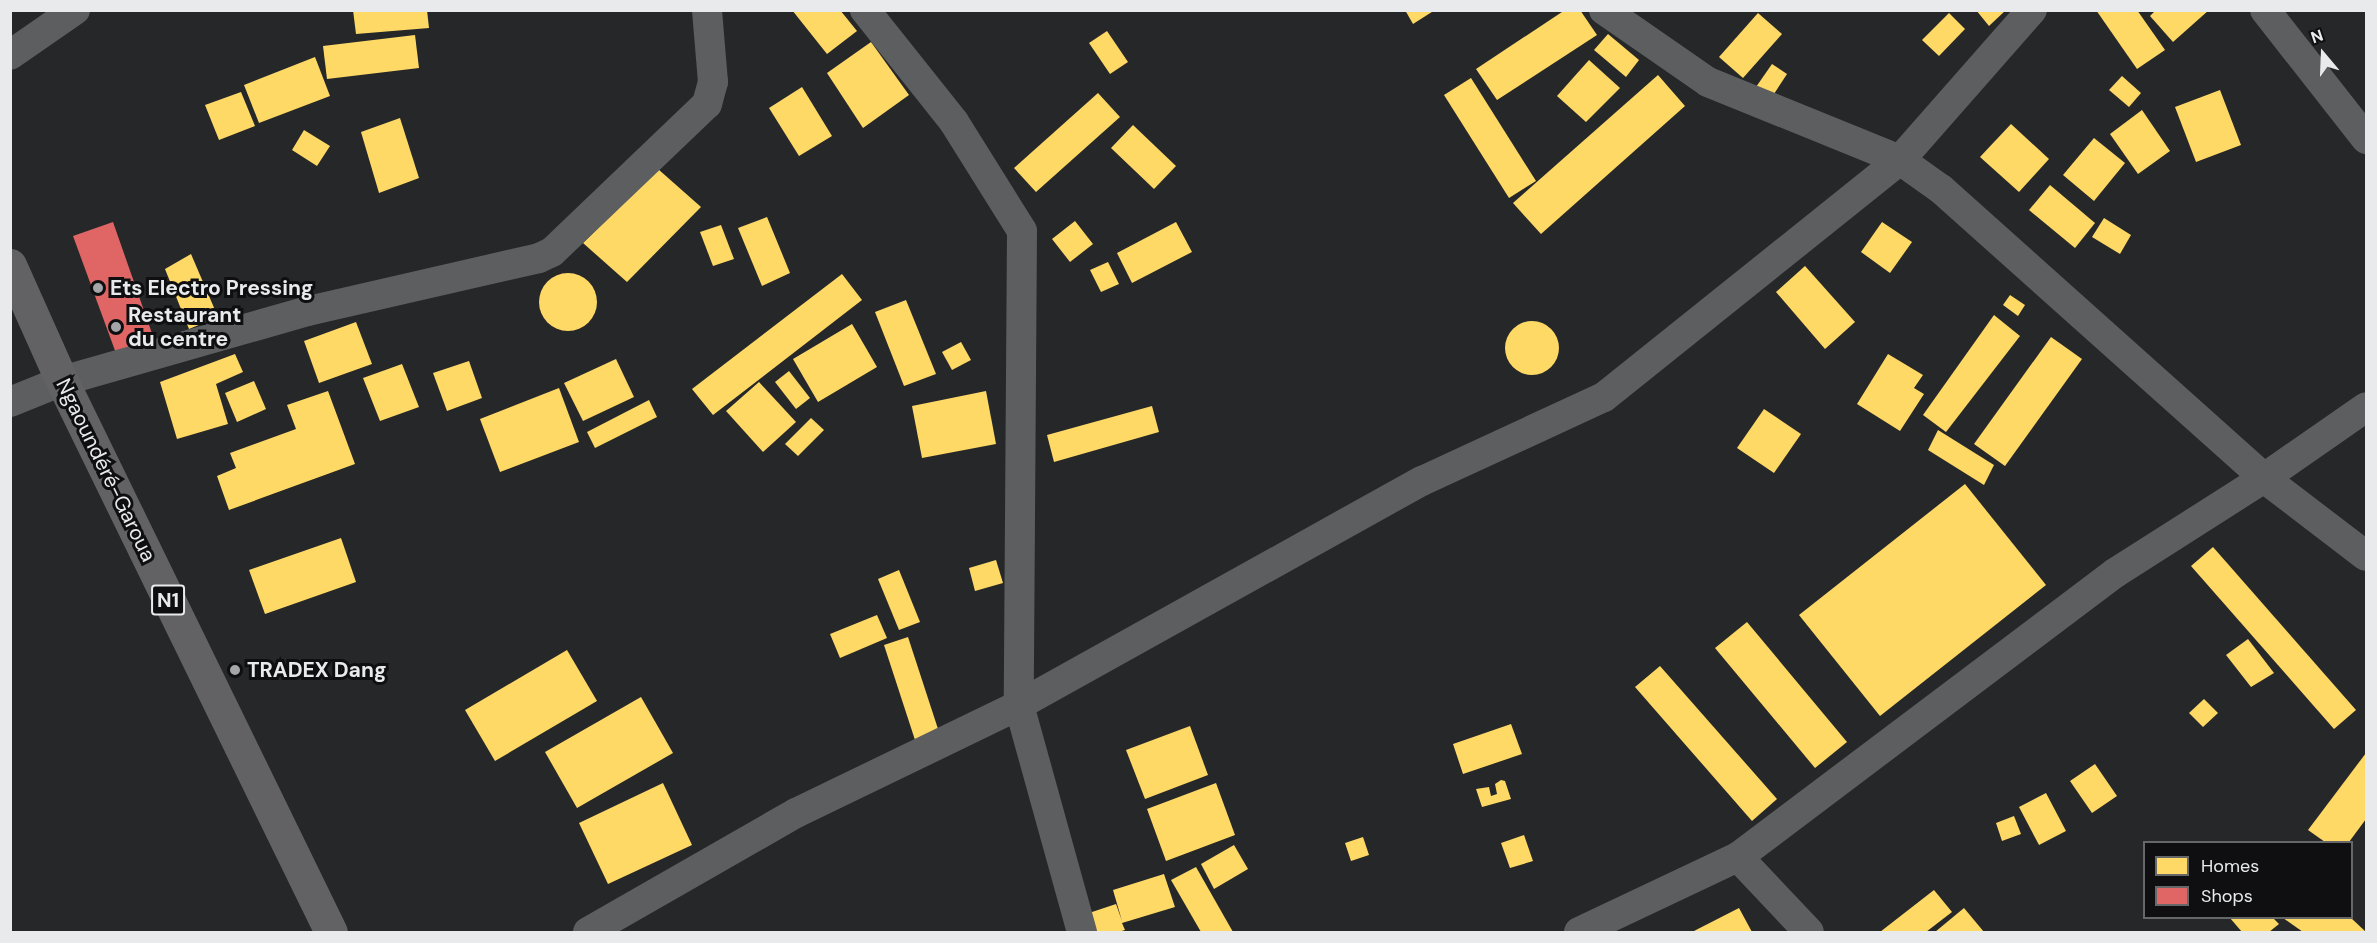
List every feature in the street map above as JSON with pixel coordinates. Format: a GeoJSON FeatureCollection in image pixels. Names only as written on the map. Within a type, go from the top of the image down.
{"type":"FeatureCollection","features":[{"type":"Feature","properties":{"kind":"highway","name":"Ngaoundéré-Garoua"},"geometry":{"type":"LineString","coordinates":[[10,265],[62,381],[331,933]]}},
{"type":"Feature","properties":{"kind":"street"},"geometry":{"type":"LineString","coordinates":[[10,55],[75,10]]}},
{"type":"Feature","properties":{"kind":"street"},"geometry":{"type":"LineString","coordinates":[[10,402],[62,381],[308,311],[539,258],[552,252],[707,104],[713,82],[707,10]]}},
{"type":"Feature","properties":{"kind":"street"},"geometry":{"type":"LineString","coordinates":[[865,10],[954,122],[1022,231],[1019,705],[1082,933]]}},
{"type":"Feature","properties":{"kind":"street"},"geometry":{"type":"LineString","coordinates":[[1604,10],[1708,82],[1900,160],[1941,189],[2264,478],[2367,556]]}},
{"type":"Feature","properties":{"kind":"street"},"geometry":{"type":"LineString","coordinates":[[588,933],[796,813],[1019,705],[1422,481],[1604,397],[1900,160],[2032,10]]}},
{"type":"Feature","properties":{"kind":"street"},"geometry":{"type":"LineString","coordinates":[[2265,10],[2367,139]]}},
{"type":"Feature","properties":{"kind":"street"},"geometry":{"type":"LineString","coordinates":[[1580,933],[1738,857],[2115,573],[2264,478],[2367,407]]}},
{"type":"Feature","properties":{"kind":"street"},"geometry":{"type":"LineString","coordinates":[[1738,857],[1809,933]]}},
{"type":"Feature","properties":{"kind":"building: Homes"},"geometry":{"type":"Polygon","coordinates":[[[353,10],[427,10],[429,28],[356,34],[353,10]]]}},
{"type":"Feature","properties":{"kind":"building: Homes"},"geometry":{"type":"Polygon","coordinates":[[[792,10],[840,10],[857,31],[827,54],[792,10]]]}},
{"type":"Feature","properties":{"kind":"building: Homes"},"geometry":{"type":"Polygon","coordinates":[[[1405,10],[1435,10],[1413,24],[1405,10]]]}},
{"type":"Feature","properties":{"kind":"building: Homes"},"geometry":{"type":"Polygon","coordinates":[[[1565,10],[1580,10],[1597,35],[1497,100],[1476,69],[1565,10]]]}},
{"type":"Feature","properties":{"kind":"building: Homes"},"geometry":{"type":"Polygon","coordinates":[[[1976,10],[2006,10],[1989,26],[1976,10]]]}},
{"type":"Feature","properties":{"kind":"building: Homes"},"geometry":{"type":"Polygon","coordinates":[[[2096,10],[2137,10],[2165,50],[2137,69],[2096,10]]]}},
{"type":"Feature","properties":{"kind":"building: Homes"},"geometry":{"type":"Polygon","coordinates":[[[2156,10],[2209,10],[2173,42],[2150,16],[2156,10]]]}},
{"type":"Feature","properties":{"kind":"building: Homes"},"geometry":{"type":"Polygon","coordinates":[[[1758,13],[1782,34],[1743,78],[1719,57],[1758,13]]]}},
{"type":"Feature","properties":{"kind":"building: Homes"},"geometry":{"type":"Polygon","coordinates":[[[1949,13],[1965,29],[1939,56],[1922,40],[1949,13]]]}},
{"type":"Feature","properties":{"kind":"building: Homes"},"geometry":{"type":"Polygon","coordinates":[[[1107,31],[1128,62],[1110,74],[1089,43],[1107,31]]]}},
{"type":"Feature","properties":{"kind":"building: Homes"},"geometry":{"type":"Polygon","coordinates":[[[1608,34],[1639,60],[1626,77],[1594,50],[1608,34]]]}},
{"type":"Feature","properties":{"kind":"building: Homes"},"geometry":{"type":"Polygon","coordinates":[[[415,35],[419,68],[327,79],[323,46],[415,35]]]}},
{"type":"Feature","properties":{"kind":"building: Homes"},"geometry":{"type":"Polygon","coordinates":[[[871,42],[909,95],[863,128],[827,73],[871,42]]]}},
{"type":"Feature","properties":{"kind":"building: Homes"},"geometry":{"type":"Polygon","coordinates":[[[315,57],[330,96],[259,123],[244,85],[315,57]]]}},
{"type":"Feature","properties":{"kind":"building: Homes"},"geometry":{"type":"Polygon","coordinates":[[[1589,60],[1620,88],[1586,122],[1557,96],[1589,60]]]}},
{"type":"Feature","properties":{"kind":"building: Homes"},"geometry":{"type":"Polygon","coordinates":[[[1772,64],[1787,74],[1772,97],[1756,87],[1772,64]]]}},
{"type":"Feature","properties":{"kind":"building: Homes"},"geometry":{"type":"Polygon","coordinates":[[[1658,75],[1685,106],[1541,234],[1513,203],[1658,75]]]}},
{"type":"Feature","properties":{"kind":"building: Homes"},"geometry":{"type":"Polygon","coordinates":[[[2122,76],[2141,93],[2129,107],[2109,90],[2122,76]]]}},
{"type":"Feature","properties":{"kind":"building: Homes"},"geometry":{"type":"Polygon","coordinates":[[[1471,78],[1536,181],[1509,198],[1444,95],[1471,78]]]}},
{"type":"Feature","properties":{"kind":"building: Homes"},"geometry":{"type":"Polygon","coordinates":[[[802,87],[832,136],[799,156],[769,108],[802,87]]]}},
{"type":"Feature","properties":{"kind":"building: Homes"},"geometry":{"type":"Polygon","coordinates":[[[2220,90],[2241,145],[2196,162],[2175,107],[2220,90]]]}},
{"type":"Feature","properties":{"kind":"building: Homes"},"geometry":{"type":"Polygon","coordinates":[[[241,92],[255,126],[219,140],[205,105],[241,92]]]}},
{"type":"Feature","properties":{"kind":"building: Homes"},"geometry":{"type":"Polygon","coordinates":[[[1098,93],[1120,117],[1036,192],[1014,168],[1098,93]]]}},
{"type":"Feature","properties":{"kind":"building: Homes"},"geometry":{"type":"Polygon","coordinates":[[[2142,110],[2170,151],[2138,174],[2110,134],[2142,110]]]}},
{"type":"Feature","properties":{"kind":"building: Homes"},"geometry":{"type":"Polygon","coordinates":[[[400,118],[419,178],[379,193],[361,132],[400,118]]]}},
{"type":"Feature","properties":{"kind":"building: Homes"},"geometry":{"type":"Polygon","coordinates":[[[2011,124],[2049,159],[2019,192],[1980,157],[2011,124]]]}},
{"type":"Feature","properties":{"kind":"building: Homes"},"geometry":{"type":"Polygon","coordinates":[[[1133,125],[1176,166],[1154,189],[1111,148],[1133,125]]]}},
{"type":"Feature","properties":{"kind":"building: Homes"},"geometry":{"type":"Polygon","coordinates":[[[304,130],[330,146],[317,166],[292,150],[304,130]]]}},
{"type":"Feature","properties":{"kind":"building: Homes"},"geometry":{"type":"Polygon","coordinates":[[[2094,138],[2125,163],[2094,201],[2063,175],[2094,138]]]}},
{"type":"Feature","properties":{"kind":"building: Homes"},"geometry":{"type":"Polygon","coordinates":[[[658,169],[701,207],[627,282],[583,243],[658,169]]]}},
{"type":"Feature","properties":{"kind":"building: Homes"},"geometry":{"type":"Polygon","coordinates":[[[2050,185],[2095,223],[2075,248],[2029,210],[2050,185]]]}},
{"type":"Feature","properties":{"kind":"building: Homes"},"geometry":{"type":"Polygon","coordinates":[[[767,217],[790,273],[762,286],[738,228],[767,217]]]}},
{"type":"Feature","properties":{"kind":"building: Homes"},"geometry":{"type":"Polygon","coordinates":[[[2104,218],[2131,235],[2120,254],[2092,237],[2104,218]]]}},
{"type":"Feature","properties":{"kind":"building: Homes"},"geometry":{"type":"Polygon","coordinates":[[[1075,221],[1093,244],[1070,262],[1052,239],[1075,221]]]}},
{"type":"Feature","properties":{"kind":"building: Homes"},"geometry":{"type":"Polygon","coordinates":[[[1176,222],[1192,252],[1132,283],[1117,253],[1176,222]]]}},
{"type":"Feature","properties":{"kind":"building: Homes"},"geometry":{"type":"Polygon","coordinates":[[[1882,222],[1912,242],[1890,273],[1861,252],[1882,222]]]}},
{"type":"Feature","properties":{"kind":"building: Homes"},"geometry":{"type":"Polygon","coordinates":[[[721,225],[734,259],[713,266],[700,232],[721,225]]]}},
{"type":"Feature","properties":{"kind":"building: Homes"},"geometry":{"type":"Polygon","coordinates":[[[191,254],[218,317],[189,329],[165,269],[191,254]]]}},
{"type":"Feature","properties":{"kind":"building: Homes"},"geometry":{"type":"Polygon","coordinates":[[[1108,262],[1119,284],[1101,292],[1090,270],[1108,262]]]}},
{"type":"Feature","properties":{"kind":"building: Homes"},"geometry":{"type":"Polygon","coordinates":[[[1805,266],[1855,322],[1825,349],[1776,292],[1805,266]]]}},
{"type":"Feature","properties":{"kind":"building: Homes"},"geometry":{"type":"Polygon","coordinates":[[[562,273],[574,273],[589,281],[597,296],[597,308],[589,323],[574,331],[562,331],[547,323],[539,308],[539,296],[547,281],[562,273]]]}},
{"type":"Feature","properties":{"kind":"building: Homes"},"geometry":{"type":"Polygon","coordinates":[[[842,274],[862,300],[713,415],[692,389],[842,274]]]}},
{"type":"Feature","properties":{"kind":"building: Homes"},"geometry":{"type":"Polygon","coordinates":[[[2010,295],[2025,305],[2018,316],[2003,305],[2010,295]]]}},
{"type":"Feature","properties":{"kind":"building: Homes"},"geometry":{"type":"Polygon","coordinates":[[[906,300],[936,374],[904,386],[875,312],[906,300]]]}},
{"type":"Feature","properties":{"kind":"building: Homes"},"geometry":{"type":"Polygon","coordinates":[[[1994,315],[2020,336],[1946,432],[1923,415],[1994,315]]]}},
{"type":"Feature","properties":{"kind":"building: Homes"},"geometry":{"type":"Polygon","coordinates":[[[1527,321],[1537,321],[1547,325],[1555,333],[1559,348],[1555,363],[1547,371],[1537,375],[1527,375],[1517,371],[1509,363],[1505,353],[1505,343],[1509,333],[1517,325],[1527,321]]]}},
{"type":"Feature","properties":{"kind":"building: Homes"},"geometry":{"type":"Polygon","coordinates":[[[356,322],[372,364],[319,383],[304,341],[356,322]]]}},
{"type":"Feature","properties":{"kind":"building: Homes"},"geometry":{"type":"Polygon","coordinates":[[[852,324],[877,367],[818,402],[793,359],[852,324]]]}},
{"type":"Feature","properties":{"kind":"building: Homes"},"geometry":{"type":"Polygon","coordinates":[[[2051,337],[2082,359],[2005,466],[1974,444],[2051,337]]]}},
{"type":"Feature","properties":{"kind":"building: Homes"},"geometry":{"type":"Polygon","coordinates":[[[961,342],[971,360],[952,370],[942,352],[961,342]]]}},
{"type":"Feature","properties":{"kind":"building: Homes"},"geometry":{"type":"Polygon","coordinates":[[[235,354],[243,372],[216,384],[228,424],[177,439],[160,382],[235,354]]]}},
{"type":"Feature","properties":{"kind":"building: Homes"},"geometry":{"type":"Polygon","coordinates":[[[1888,354],[1923,375],[1914,388],[1924,394],[1900,431],[1857,404],[1888,354]]]}},
{"type":"Feature","properties":{"kind":"building: Homes"},"geometry":{"type":"Polygon","coordinates":[[[616,359],[634,397],[583,421],[564,383],[616,359]]]}},
{"type":"Feature","properties":{"kind":"building: Homes"},"geometry":{"type":"Polygon","coordinates":[[[469,361],[482,398],[447,411],[433,373],[469,361]]]}},
{"type":"Feature","properties":{"kind":"building: Homes"},"geometry":{"type":"Polygon","coordinates":[[[402,364],[419,407],[380,421],[363,378],[402,364]]]}},
{"type":"Feature","properties":{"kind":"building: Homes"},"geometry":{"type":"Polygon","coordinates":[[[789,371],[810,398],[796,409],[775,382],[789,371]]]}},
{"type":"Feature","properties":{"kind":"building: Homes"},"geometry":{"type":"Polygon","coordinates":[[[254,381],[266,409],[237,422],[225,393],[254,381]]]}},
{"type":"Feature","properties":{"kind":"building: Homes"},"geometry":{"type":"Polygon","coordinates":[[[759,382],[796,422],[763,452],[726,411],[759,382]]]}},
{"type":"Feature","properties":{"kind":"building: Homes"},"geometry":{"type":"Polygon","coordinates":[[[559,388],[579,442],[500,472],[480,419],[559,388]]]}},
{"type":"Feature","properties":{"kind":"building: Homes"},"geometry":{"type":"Polygon","coordinates":[[[328,391],[355,464],[229,510],[217,476],[236,468],[230,453],[296,429],[287,405],[328,391]]]}},
{"type":"Feature","properties":{"kind":"building: Homes"},"geometry":{"type":"Polygon","coordinates":[[[986,391],[996,444],[922,458],[912,406],[986,391]]]}},
{"type":"Feature","properties":{"kind":"building: Homes"},"geometry":{"type":"Polygon","coordinates":[[[649,400],[657,417],[595,448],[587,432],[649,400]]]}},
{"type":"Feature","properties":{"kind":"building: Homes"},"geometry":{"type":"Polygon","coordinates":[[[1152,406],[1159,432],[1054,462],[1047,435],[1152,406]]]}},
{"type":"Feature","properties":{"kind":"building: Homes"},"geometry":{"type":"Polygon","coordinates":[[[1764,409],[1801,434],[1774,473],[1737,448],[1764,409]]]}},
{"type":"Feature","properties":{"kind":"building: Homes"},"geometry":{"type":"Polygon","coordinates":[[[811,418],[824,430],[798,456],[785,444],[811,418]]]}},
{"type":"Feature","properties":{"kind":"building: Homes"},"geometry":{"type":"Polygon","coordinates":[[[1938,430],[1994,465],[1984,485],[1928,450],[1938,430]]]}},
{"type":"Feature","properties":{"kind":"building: Homes"},"geometry":{"type":"Polygon","coordinates":[[[1965,484],[2046,585],[1880,716],[1799,615],[1965,484]]]}},
{"type":"Feature","properties":{"kind":"building: Homes"},"geometry":{"type":"Polygon","coordinates":[[[341,538],[356,582],[265,614],[249,570],[341,538]]]}},
{"type":"Feature","properties":{"kind":"building: Homes"},"geometry":{"type":"Polygon","coordinates":[[[2213,547],[2356,710],[2334,729],[2191,566],[2213,547]]]}},
{"type":"Feature","properties":{"kind":"building: Homes"},"geometry":{"type":"Polygon","coordinates":[[[996,560],[1003,583],[975,591],[969,568],[996,560]]]}},
{"type":"Feature","properties":{"kind":"building: Homes"},"geometry":{"type":"Polygon","coordinates":[[[899,570],[920,622],[899,630],[878,579],[899,570]]]}},
{"type":"Feature","properties":{"kind":"building: Homes"},"geometry":{"type":"Polygon","coordinates":[[[877,615],[887,638],[840,658],[830,634],[877,615]]]}},
{"type":"Feature","properties":{"kind":"building: Homes"},"geometry":{"type":"Polygon","coordinates":[[[1747,622],[1847,742],[1815,768],[1715,648],[1747,622]]]}},
{"type":"Feature","properties":{"kind":"building: Homes"},"geometry":{"type":"Polygon","coordinates":[[[908,637],[939,732],[915,740],[884,645],[908,637]]]}},
{"type":"Feature","properties":{"kind":"building: Homes"},"geometry":{"type":"Polygon","coordinates":[[[2248,639],[2274,673],[2251,687],[2226,655],[2248,639]]]}},
{"type":"Feature","properties":{"kind":"building: Homes"},"geometry":{"type":"Polygon","coordinates":[[[567,650],[597,701],[495,761],[465,710],[567,650]]]}},
{"type":"Feature","properties":{"kind":"building: Homes"},"geometry":{"type":"Polygon","coordinates":[[[1660,666],[1777,799],[1752,821],[1635,687],[1660,666]]]}},
{"type":"Feature","properties":{"kind":"building: Homes"},"geometry":{"type":"Polygon","coordinates":[[[641,697],[673,753],[577,808],[545,752],[641,697]]]}},
{"type":"Feature","properties":{"kind":"building: Homes"},"geometry":{"type":"Polygon","coordinates":[[[2204,699],[2218,713],[2203,727],[2189,713],[2204,699]]]}},
{"type":"Feature","properties":{"kind":"building: Homes"},"geometry":{"type":"Polygon","coordinates":[[[1511,724],[1522,754],[1463,774],[1453,744],[1511,724]]]}},
{"type":"Feature","properties":{"kind":"building: Homes"},"geometry":{"type":"Polygon","coordinates":[[[1190,726],[1208,775],[1145,799],[1126,750],[1190,726]]]}},
{"type":"Feature","properties":{"kind":"building: Homes"},"geometry":{"type":"Polygon","coordinates":[[[2366,753],[2366,819],[2350,841],[2324,841],[2308,830],[2366,753]]]}},
{"type":"Feature","properties":{"kind":"building: Homes"},"geometry":{"type":"Polygon","coordinates":[[[2095,764],[2117,796],[2092,813],[2070,781],[2095,764]]]}},
{"type":"Feature","properties":{"kind":"building: Homes"},"geometry":{"type":"Polygon","coordinates":[[[1501,780],[1505,781],[1511,799],[1482,807],[1476,789],[1489,787],[1491,796],[1497,794],[1495,784],[1501,780]]]}},
{"type":"Feature","properties":{"kind":"building: Homes"},"geometry":{"type":"Polygon","coordinates":[[[663,783],[692,845],[608,884],[579,823],[663,783]]]}},
{"type":"Feature","properties":{"kind":"building: Homes"},"geometry":{"type":"Polygon","coordinates":[[[1216,783],[1235,835],[1166,861],[1147,809],[1216,783]]]}},
{"type":"Feature","properties":{"kind":"building: Homes"},"geometry":{"type":"Polygon","coordinates":[[[2046,793],[2066,831],[2039,845],[2019,807],[2046,793]]]}},
{"type":"Feature","properties":{"kind":"building: Homes"},"geometry":{"type":"Polygon","coordinates":[[[2014,816],[2021,834],[2002,841],[1996,823],[2014,816]]]}},
{"type":"Feature","properties":{"kind":"building: Homes"},"geometry":{"type":"Polygon","coordinates":[[[1524,835],[1533,861],[1510,868],[1501,843],[1524,835]]]}},
{"type":"Feature","properties":{"kind":"building: Homes"},"geometry":{"type":"Polygon","coordinates":[[[1363,837],[1369,855],[1351,861],[1345,843],[1363,837]]]}},
{"type":"Feature","properties":{"kind":"building: Homes"},"geometry":{"type":"Polygon","coordinates":[[[1234,845],[1248,869],[1214,889],[1201,864],[1234,845]]]}},
{"type":"Feature","properties":{"kind":"building: Homes"},"geometry":{"type":"Polygon","coordinates":[[[1196,867],[1233,932],[1201,932],[1171,880],[1196,867]]]}},
{"type":"Feature","properties":{"kind":"building: Homes"},"geometry":{"type":"Polygon","coordinates":[[[1164,874],[1175,907],[1122,923],[1125,930],[1090,932],[1083,915],[1116,904],[1122,921],[1113,890],[1164,874]]]}},
{"type":"Feature","properties":{"kind":"building: Homes"},"geometry":{"type":"Polygon","coordinates":[[[1934,890],[1952,912],[1926,932],[1880,932],[1934,890]]]}},
{"type":"Feature","properties":{"kind":"building: Homes"},"geometry":{"type":"Polygon","coordinates":[[[1739,908],[1752,932],[1692,932],[1739,908]]]}},
{"type":"Feature","properties":{"kind":"building: Homes"},"geometry":{"type":"Polygon","coordinates":[[[1964,908],[1984,932],[1935,932],[1964,908]]]}},
{"type":"Feature","properties":{"kind":"building: Homes"},"geometry":{"type":"Polygon","coordinates":[[[2231,919],[2274,919],[2279,924],[2269,932],[2242,932],[2231,919]]]}},
{"type":"Feature","properties":{"kind":"building: Homes"},"geometry":{"type":"Polygon","coordinates":[[[2284,919],[2352,919],[2366,932],[2303,932],[2284,919]]]}},
{"type":"Feature","properties":{"kind":"building: Shops"},"geometry":{"type":"Polygon","coordinates":[[[113,222],[155,342],[117,356],[73,236],[113,222]]]}},
{"type":"Feature","properties":{"kind":"place","name":"Ets Electro Pressing"},"geometry":{"type":"Point","coordinates":[98,288]}},
{"type":"Feature","properties":{"kind":"place","name":"Restaurant du centre"},"geometry":{"type":"Point","coordinates":[116,327]}},
{"type":"Feature","properties":{"kind":"place","name":"TRADEX Dang"},"geometry":{"type":"Point","coordinates":[235,670]}}]}
